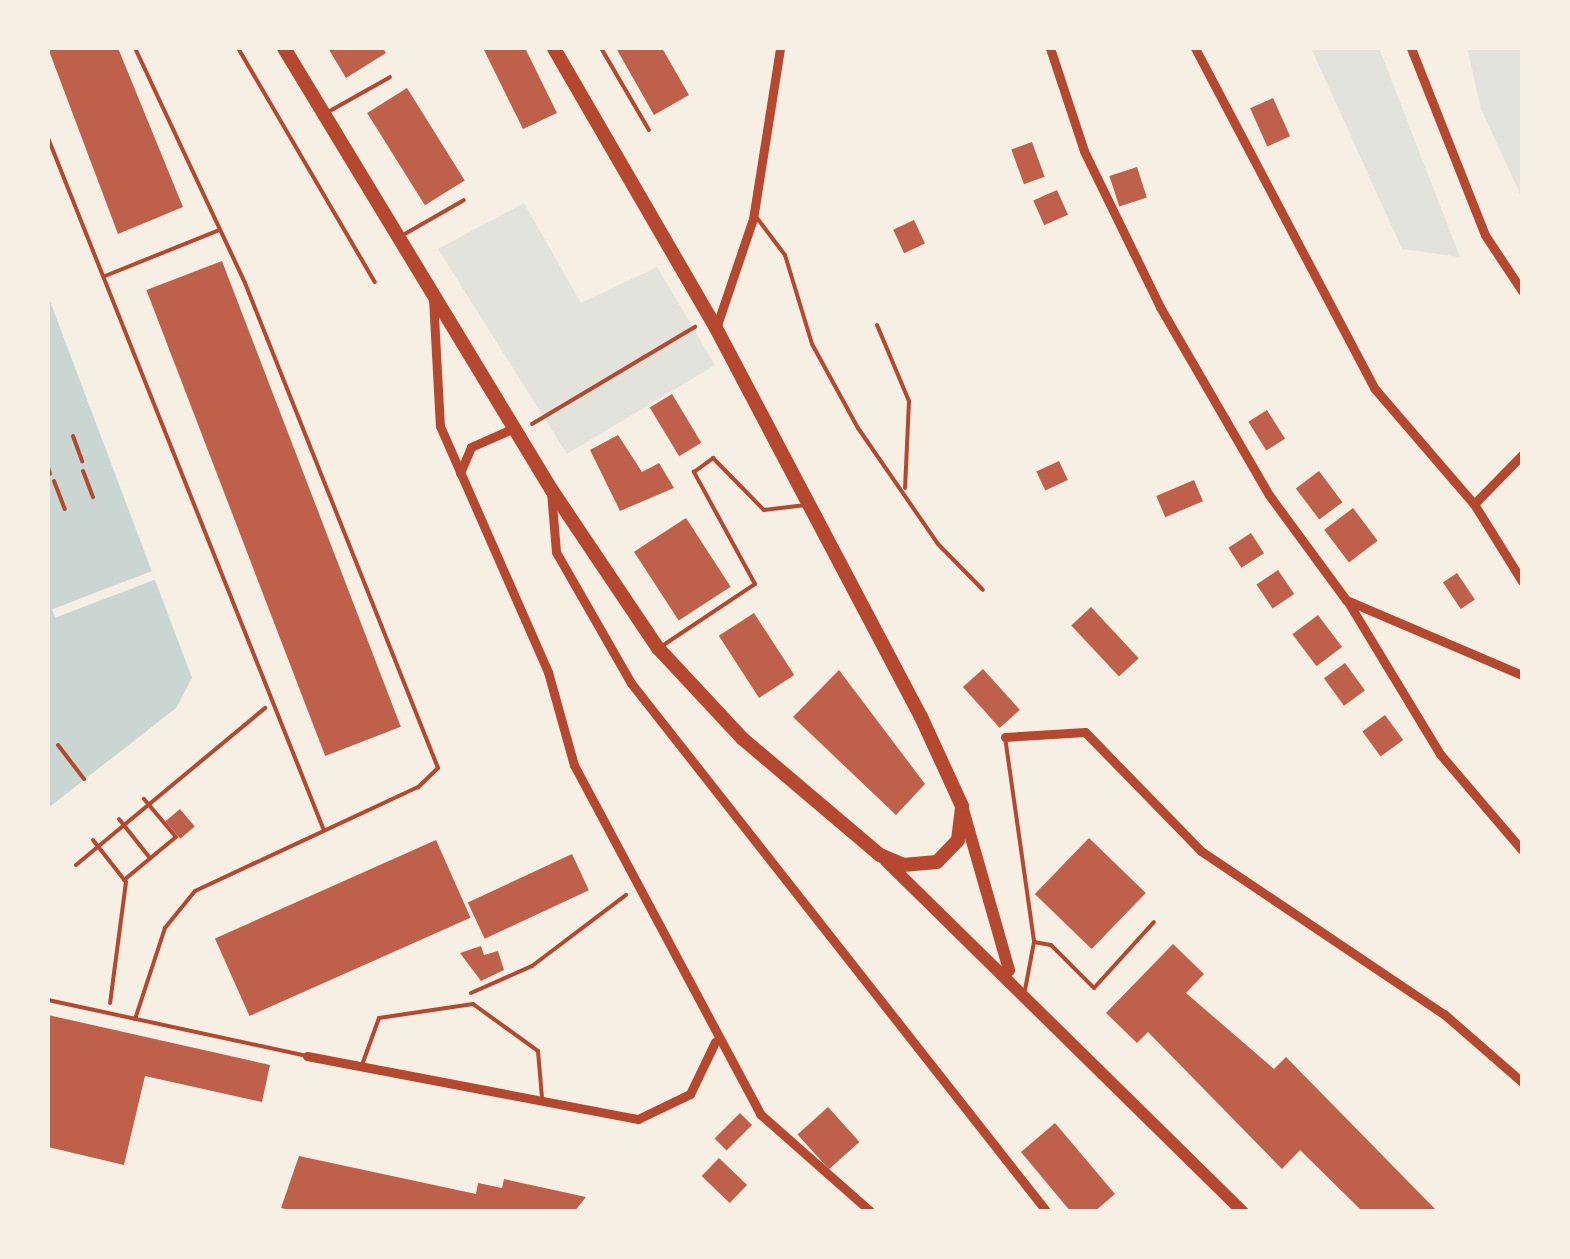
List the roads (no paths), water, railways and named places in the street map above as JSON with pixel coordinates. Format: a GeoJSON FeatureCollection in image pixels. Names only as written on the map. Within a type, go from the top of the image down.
{"type":"FeatureCollection","features":[{"type":"Feature","properties":{"kind":"main road"},"geometry":{"type":"LineString","coordinates":[[284,48],[551,489],[658,648],[743,739],[880,854],[1009,972],[1243,1212]]}},
{"type":"Feature","properties":{"kind":"main road"},"geometry":{"type":"LineString","coordinates":[[554,48],[716,328],[811,504],[962,806],[1009,972]]}},
{"type":"Feature","properties":{"kind":"main road"},"geometry":{"type":"LineString","coordinates":[[880,854],[903,864],[938,862],[958,840],[962,806]]}},
{"type":"Feature","properties":{"kind":"street"},"geometry":{"type":"LineString","coordinates":[[1050,48],[1084,151],[1160,307],[1270,495],[1346,600],[1440,754],[1522,850]]}},
{"type":"Feature","properties":{"kind":"street"},"geometry":{"type":"LineString","coordinates":[[1194,48],[1375,389],[1474,504],[1522,582]]}},
{"type":"Feature","properties":{"kind":"street"},"geometry":{"type":"LineString","coordinates":[[1412,48],[1485,235],[1522,292]]}},
{"type":"Feature","properties":{"kind":"street"},"geometry":{"type":"LineString","coordinates":[[716,328],[754,214],[783,49]]}},
{"type":"Feature","properties":{"kind":"street"},"geometry":{"type":"LineString","coordinates":[[433,294],[440,426],[548,672],[574,765],[715,1042],[760,1114],[870,1212]]}},
{"type":"Feature","properties":{"kind":"street"},"geometry":{"type":"LineString","coordinates":[[460,473],[471,447],[514,428]]}},
{"type":"Feature","properties":{"kind":"street"},"geometry":{"type":"LineString","coordinates":[[1474,504],[1522,456]]}},
{"type":"Feature","properties":{"kind":"street"},"geometry":{"type":"LineString","coordinates":[[551,489],[556,552],[631,683],[1047,1212]]}},
{"type":"Feature","properties":{"kind":"street"},"geometry":{"type":"LineString","coordinates":[[1346,600],[1522,675]]}},
{"type":"Feature","properties":{"kind":"street"},"geometry":{"type":"LineString","coordinates":[[1005,737],[1086,732],[1201,851],[1444,1014],[1522,1082]]}},
{"type":"Feature","properties":{"kind":"street"},"geometry":{"type":"LineString","coordinates":[[307,1056],[626,1119],[656,1115],[698,1086],[715,1042]]}},
{"type":"Feature","properties":{"kind":"lane"},"geometry":{"type":"LineString","coordinates":[[134,48],[217,232],[438,762],[422,785],[324,828],[186,898],[165,928],[135,1018]]}},
{"type":"Feature","properties":{"kind":"lane"},"geometry":{"type":"LineString","coordinates":[[324,114],[390,77]]}},
{"type":"Feature","properties":{"kind":"lane"},"geometry":{"type":"LineString","coordinates":[[48,138],[324,828]]}},
{"type":"Feature","properties":{"kind":"lane"},"geometry":{"type":"LineString","coordinates":[[399,238],[464,200]]}},
{"type":"Feature","properties":{"kind":"lane"},"geometry":{"type":"LineString","coordinates":[[754,214],[786,255],[812,344],[858,428],[905,488],[938,544],[983,590]]}},
{"type":"Feature","properties":{"kind":"lane"},"geometry":{"type":"LineString","coordinates":[[103,277],[217,232]]}},
{"type":"Feature","properties":{"kind":"lane"},"geometry":{"type":"LineString","coordinates":[[877,325],[909,401],[905,488]]}},
{"type":"Feature","properties":{"kind":"lane"},"geometry":{"type":"LineString","coordinates":[[658,648],[755,584],[694,472],[713,458],[764,510],[811,504]]}},
{"type":"Feature","properties":{"kind":"lane"},"geometry":{"type":"LineString","coordinates":[[1005,737],[1034,942],[1025,990]]}},
{"type":"Feature","properties":{"kind":"lane"},"geometry":{"type":"LineString","coordinates":[[1034,942],[1051,945],[1094,988],[1154,922]]}},
{"type":"Feature","properties":{"kind":"lane"},"geometry":{"type":"LineString","coordinates":[[48,1000],[307,1056]]}},
{"type":"Feature","properties":{"kind":"lane"},"geometry":{"type":"LineString","coordinates":[[362,1065],[379,1018],[461,1004],[483,1009],[538,1051],[542,1101]]}}]}
